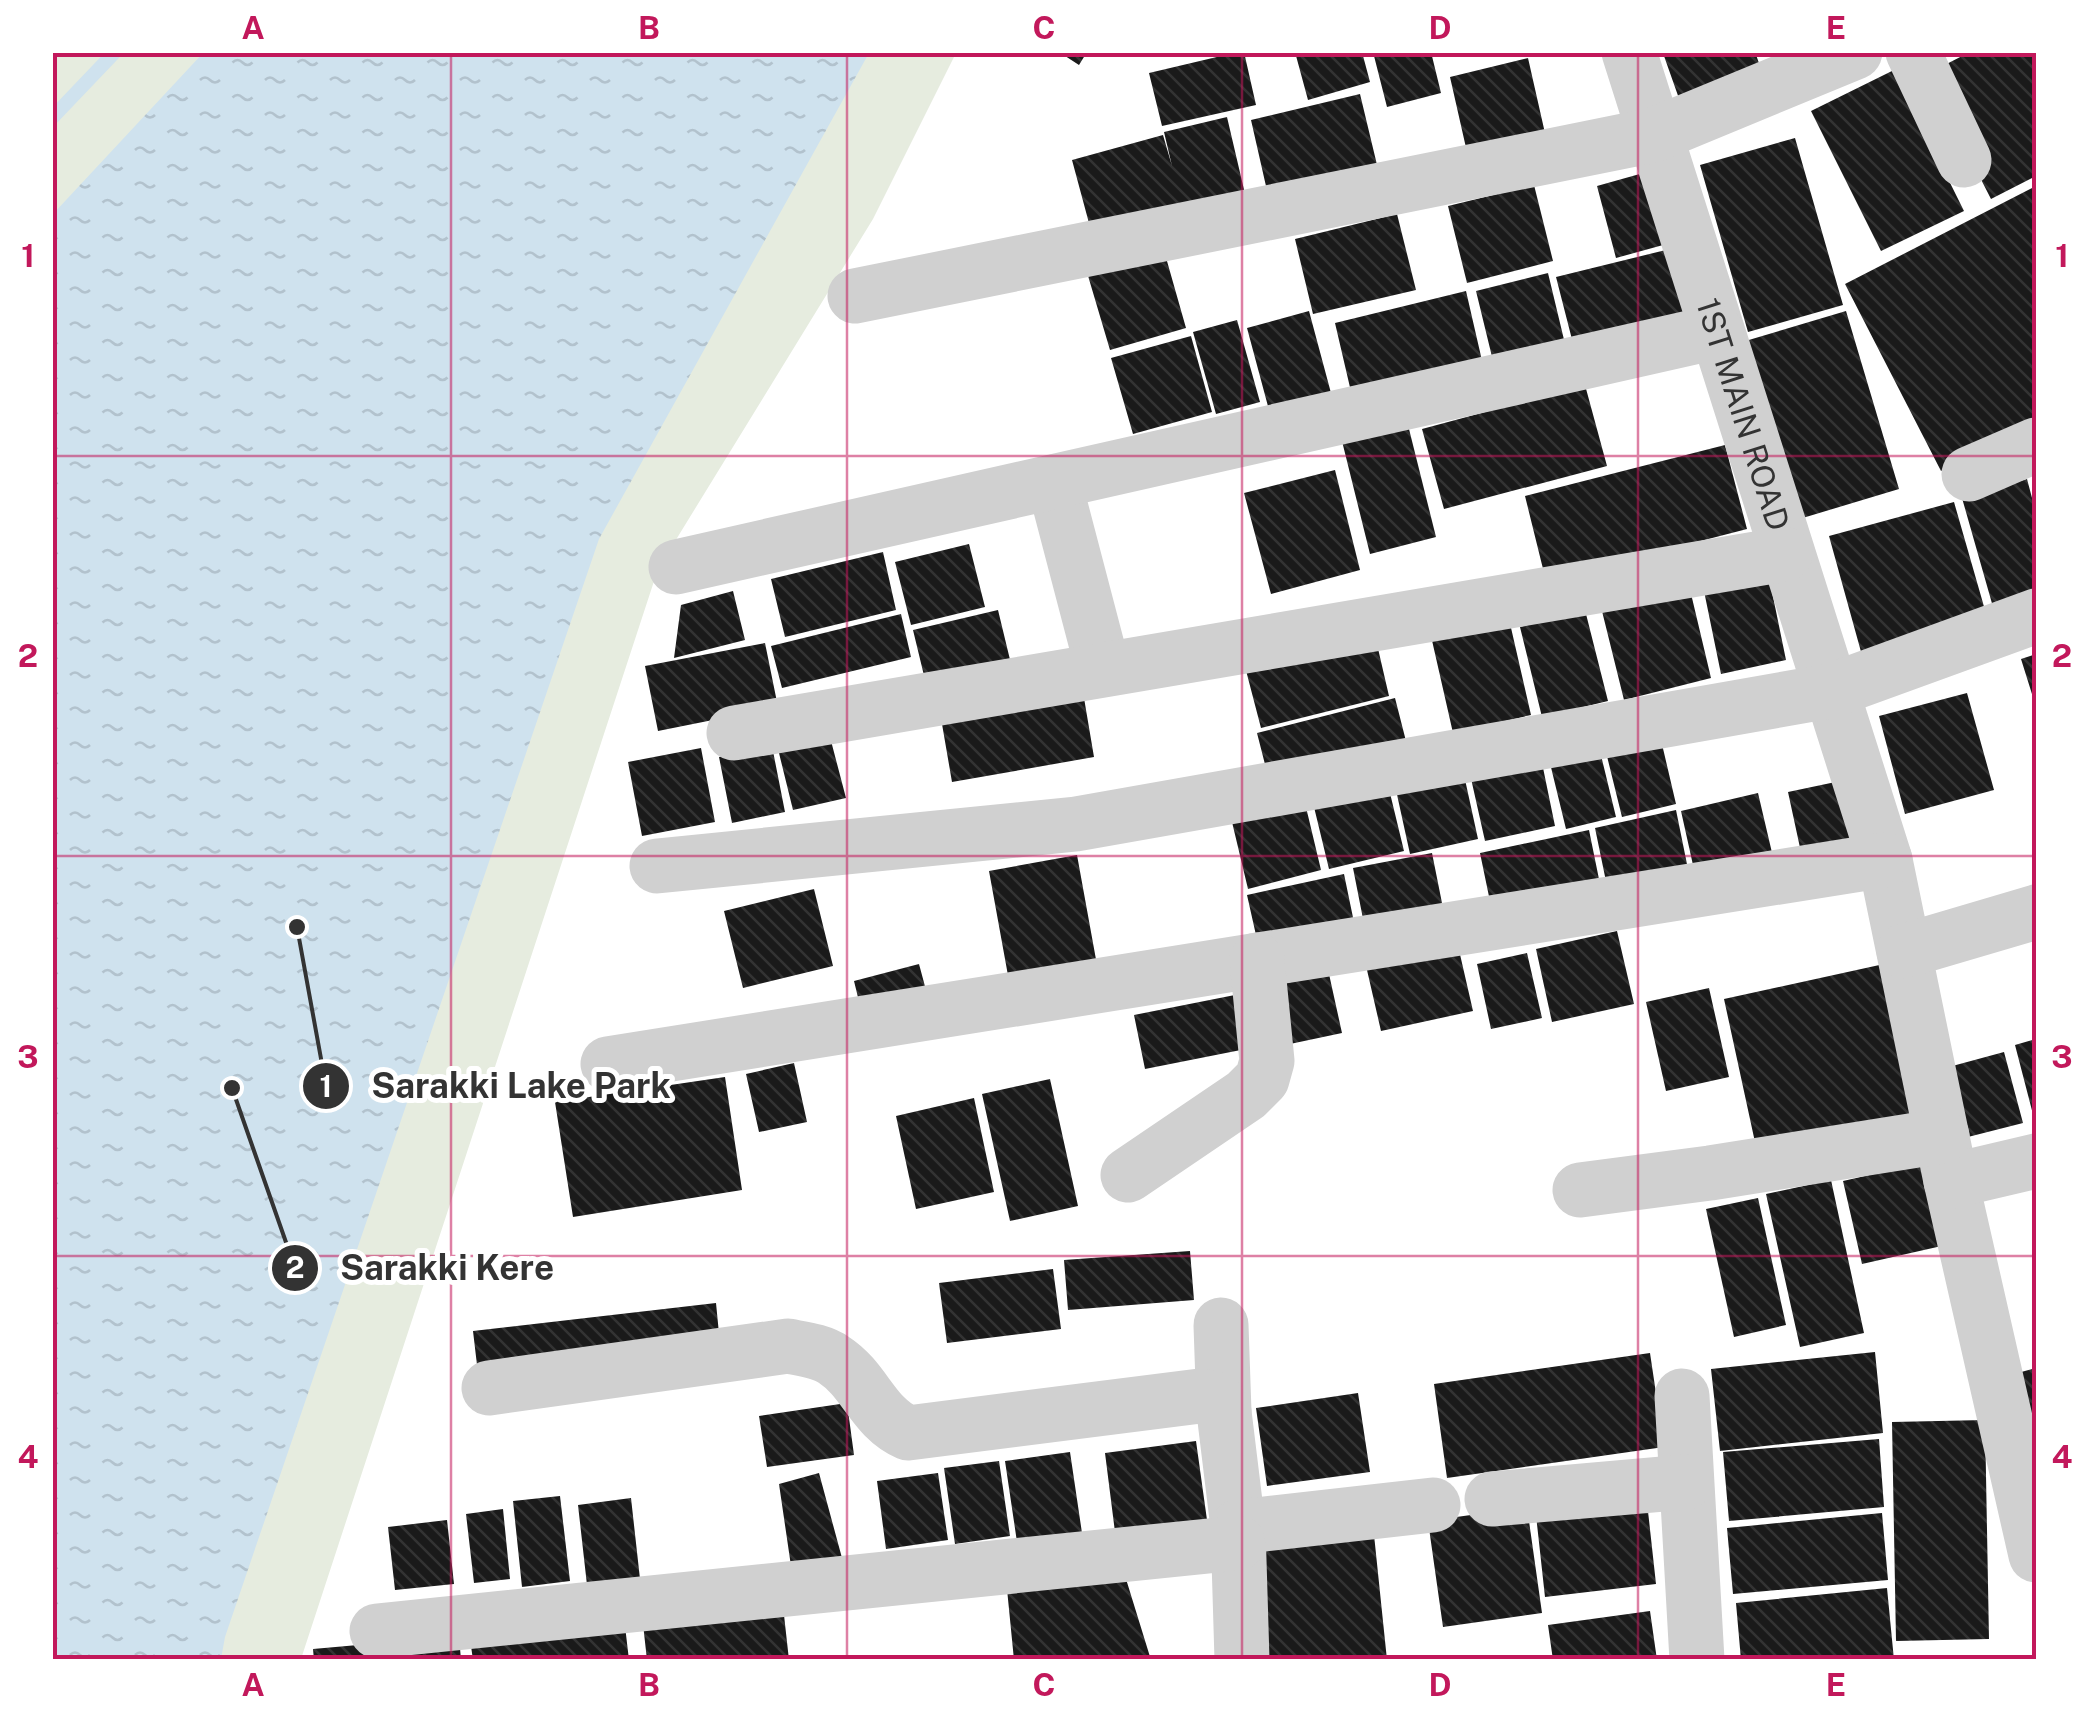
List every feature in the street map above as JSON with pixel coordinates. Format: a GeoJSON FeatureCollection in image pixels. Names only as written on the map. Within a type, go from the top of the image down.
{"type":"FeatureCollection","features":[{"type":"Feature","properties":{"kind":"street","name":"1ST MAIN ROAD"},"geometry":{"type":"LineString","coordinates":[[1629,52],[1884,860],[1946,1159],[2036,1556]]}},
{"type":"Feature","properties":{"kind":"street"},"geometry":{"type":"LineString","coordinates":[[855,296],[1654,135],[1855,52]]}},
{"type":"Feature","properties":{"kind":"street"},"geometry":{"type":"LineString","coordinates":[[1913,52],[1964,160]]}},
{"type":"Feature","properties":{"kind":"street"},"geometry":{"type":"LineString","coordinates":[[676,567],[1716,332]]}},
{"type":"Feature","properties":{"kind":"street"},"geometry":{"type":"LineString","coordinates":[[1969,474],[2036,445]]}},
{"type":"Feature","properties":{"kind":"street"},"geometry":{"type":"LineString","coordinates":[[1054,482],[1103,669]]}},
{"type":"Feature","properties":{"kind":"street"},"geometry":{"type":"LineString","coordinates":[[734,733],[1785,554]]}},
{"type":"Feature","properties":{"kind":"street"},"geometry":{"type":"LineString","coordinates":[[656,866],[1076,824],[1830,691],[2036,616]]}},
{"type":"Feature","properties":{"kind":"street"},"geometry":{"type":"LineString","coordinates":[[608,1064],[1884,860]]}},
{"type":"Feature","properties":{"kind":"street"},"geometry":{"type":"LineString","coordinates":[[1904,951],[2036,912]]}},
{"type":"Feature","properties":{"kind":"street"},"geometry":{"type":"LineString","coordinates":[[1128,1175],[1246,1095],[1262,1078],[1267,1060],[1256,960]]}},
{"type":"Feature","properties":{"kind":"street"},"geometry":{"type":"LineString","coordinates":[[1580,1190],[1710,1173],[1946,1159],[2036,1161]]}},
{"type":"Feature","properties":{"kind":"street"},"geometry":{"type":"LineString","coordinates":[[1221,1325],[1224,1412],[1238,1535],[1242,1660]]}},
{"type":"Feature","properties":{"kind":"street"},"geometry":{"type":"LineString","coordinates":[[489,1388],[788,1346],[832,1358],[886,1421],[908,1433],[1200,1396],[1217,1399],[1224,1412]]}},
{"type":"Feature","properties":{"kind":"street"},"geometry":{"type":"LineString","coordinates":[[1682,1396],[1697,1660]]}},
{"type":"Feature","properties":{"kind":"street"},"geometry":{"type":"LineString","coordinates":[[1492,1498],[1686,1482]]}},
{"type":"Feature","properties":{"kind":"street"},"geometry":{"type":"LineString","coordinates":[[377,1631],[1238,1535],[1433,1505]]}},
{"type":"Feature","properties":{"kind":"shaded area"},"geometry":{"type":"Polygon","coordinates":[[[52,53],[956,53],[873,219],[658,569],[301,1659],[53,1659],[52,53]]]}},
{"type":"Feature","properties":{"kind":"water"},"geometry":{"type":"Polygon","coordinates":[[[204,52],[869,53],[599,539],[225,1637],[221,1659],[53,1659],[53,214],[204,52]]]}},
{"type":"Feature","properties":{"kind":"building"},"geometry":{"type":"Polygon","coordinates":[[[1059,52],[1087,52],[1079,65],[1059,52]]]}},
{"type":"Feature","properties":{"kind":"building"},"geometry":{"type":"Polygon","coordinates":[[[1244,52],[1256,105],[1162,126],[1149,73],[1244,52]]]}},
{"type":"Feature","properties":{"kind":"building"},"geometry":{"type":"Polygon","coordinates":[[[1295,52],[1362,52],[1370,82],[1308,100],[1295,52]]]}},
{"type":"Feature","properties":{"kind":"building"},"geometry":{"type":"Polygon","coordinates":[[[1373,52],[1431,52],[1441,93],[1387,107],[1373,52]]]}},
{"type":"Feature","properties":{"kind":"building"},"geometry":{"type":"Polygon","coordinates":[[[1674,52],[1755,52],[1765,80],[1682,107],[1664,56],[1674,52]]]}},
{"type":"Feature","properties":{"kind":"building"},"geometry":{"type":"Polygon","coordinates":[[[1970,52],[2036,52],[2036,176],[1991,199],[1927,74],[1970,52]]]}},
{"type":"Feature","properties":{"kind":"building"},"geometry":{"type":"Polygon","coordinates":[[[1528,58],[1547,142],[1469,161],[1450,77],[1528,58]]]}},
{"type":"Feature","properties":{"kind":"building"},"geometry":{"type":"Polygon","coordinates":[[[1894,70],[1964,211],[1881,251],[1811,111],[1894,70]]]}},
{"type":"Feature","properties":{"kind":"building"},"geometry":{"type":"Polygon","coordinates":[[[1360,94],[1378,169],[1268,195],[1251,120],[1360,94]]]}},
{"type":"Feature","properties":{"kind":"building"},"geometry":{"type":"Polygon","coordinates":[[[1227,117],[1245,194],[1093,238],[1072,160],[1163,135],[1172,166],[1164,132],[1227,117]]]}},
{"type":"Feature","properties":{"kind":"building"},"geometry":{"type":"Polygon","coordinates":[[[1795,138],[1843,305],[1748,332],[1700,165],[1795,138]]]}},
{"type":"Feature","properties":{"kind":"building"},"geometry":{"type":"Polygon","coordinates":[[[1654,170],[1674,242],[1616,258],[1597,186],[1654,170]]]}},
{"type":"Feature","properties":{"kind":"building"},"geometry":{"type":"Polygon","coordinates":[[[1534,185],[1553,261],[1467,283],[1448,206],[1534,185]]]}},
{"type":"Feature","properties":{"kind":"building"},"geometry":{"type":"Polygon","coordinates":[[[2036,186],[2036,422],[1941,471],[1845,284],[2036,186]]]}},
{"type":"Feature","properties":{"kind":"building"},"geometry":{"type":"Polygon","coordinates":[[[1397,214],[1416,290],[1313,314],[1295,239],[1397,214]]]}},
{"type":"Feature","properties":{"kind":"building"},"geometry":{"type":"Polygon","coordinates":[[[1682,246],[1703,328],[1577,359],[1556,277],[1682,246]]]}},
{"type":"Feature","properties":{"kind":"building"},"geometry":{"type":"Polygon","coordinates":[[[1163,247],[1186,328],[1110,350],[1086,269],[1163,247]]]}},
{"type":"Feature","properties":{"kind":"building"},"geometry":{"type":"Polygon","coordinates":[[[1548,273],[1566,348],[1494,365],[1476,291],[1548,273]]]}},
{"type":"Feature","properties":{"kind":"building"},"geometry":{"type":"Polygon","coordinates":[[[1466,291],[1483,365],[1352,396],[1335,323],[1466,291]]]}},
{"type":"Feature","properties":{"kind":"building"},"geometry":{"type":"Polygon","coordinates":[[[1309,311],[1331,393],[1269,410],[1247,328],[1309,311]]]}},
{"type":"Feature","properties":{"kind":"building"},"geometry":{"type":"Polygon","coordinates":[[[1846,311],[1899,489],[1796,520],[1742,342],[1846,311]]]}},
{"type":"Feature","properties":{"kind":"building"},"geometry":{"type":"Polygon","coordinates":[[[1237,320],[1260,402],[1216,414],[1193,332],[1237,320]]]}},
{"type":"Feature","properties":{"kind":"building"},"geometry":{"type":"Polygon","coordinates":[[[1191,336],[1212,412],[1133,434],[1111,358],[1191,336]]]}},
{"type":"Feature","properties":{"kind":"building"},"geometry":{"type":"Polygon","coordinates":[[[1585,385],[1607,466],[1444,509],[1422,429],[1585,385]]]}},
{"type":"Feature","properties":{"kind":"building"},"geometry":{"type":"Polygon","coordinates":[[[1406,417],[1436,537],[1370,554],[1340,433],[1406,417]]]}},
{"type":"Feature","properties":{"kind":"building"},"geometry":{"type":"Polygon","coordinates":[[[1725,445],[1747,529],[1546,581],[1525,496],[1725,445]]]}},
{"type":"Feature","properties":{"kind":"building"},"geometry":{"type":"Polygon","coordinates":[[[1335,470],[1360,570],[1271,594],[1244,493],[1335,470]]]}},
{"type":"Feature","properties":{"kind":"building"},"geometry":{"type":"Polygon","coordinates":[[[2027,479],[2036,513],[2036,602],[1995,614],[1962,498],[2027,479]]]}},
{"type":"Feature","properties":{"kind":"building"},"geometry":{"type":"Polygon","coordinates":[[[1954,502],[1989,624],[1863,659],[1829,536],[1954,502]]]}},
{"type":"Feature","properties":{"kind":"building"},"geometry":{"type":"Polygon","coordinates":[[[969,544],[985,607],[911,625],[895,562],[969,544]]]}},
{"type":"Feature","properties":{"kind":"building"},"geometry":{"type":"Polygon","coordinates":[[[883,552],[896,610],[785,637],[771,579],[883,552]]]}},
{"type":"Feature","properties":{"kind":"building"},"geometry":{"type":"Polygon","coordinates":[[[1769,577],[1786,660],[1721,674],[1704,591],[1769,577]]]}},
{"type":"Feature","properties":{"kind":"building"},"geometry":{"type":"Polygon","coordinates":[[[1688,581],[1711,678],[1624,700],[1600,603],[1688,581]]]}},
{"type":"Feature","properties":{"kind":"building"},"geometry":{"type":"Polygon","coordinates":[[[733,591],[745,640],[674,658],[681,605],[733,591]]]}},
{"type":"Feature","properties":{"kind":"building"},"geometry":{"type":"Polygon","coordinates":[[[998,610],[1012,668],[927,688],[913,630],[998,610]]]}},
{"type":"Feature","properties":{"kind":"building"},"geometry":{"type":"Polygon","coordinates":[[[1585,610],[1608,701],[1542,717],[1520,627],[1585,610]]]}},
{"type":"Feature","properties":{"kind":"building"},"geometry":{"type":"Polygon","coordinates":[[[901,614],[911,657],[782,688],[771,646],[901,614]]]}},
{"type":"Feature","properties":{"kind":"building"},"geometry":{"type":"Polygon","coordinates":[[[1509,619],[1531,715],[1453,733],[1431,636],[1509,619]]]}},
{"type":"Feature","properties":{"kind":"building"},"geometry":{"type":"Polygon","coordinates":[[[1373,627],[1389,696],[1261,728],[1243,659],[1373,627]]]}},
{"type":"Feature","properties":{"kind":"building"},"geometry":{"type":"Polygon","coordinates":[[[765,643],[778,707],[658,731],[645,666],[765,643]]]}},
{"type":"Feature","properties":{"kind":"building"},"geometry":{"type":"Polygon","coordinates":[[[2036,654],[2036,707],[2021,659],[2036,654]]]}},
{"type":"Feature","properties":{"kind":"building"},"geometry":{"type":"Polygon","coordinates":[[[1967,693],[1994,790],[1905,814],[1879,716],[1967,693]]]}},
{"type":"Feature","properties":{"kind":"building"},"geometry":{"type":"Polygon","coordinates":[[[1084,698],[1094,757],[952,782],[942,724],[1084,698]]]}},
{"type":"Feature","properties":{"kind":"building"},"geometry":{"type":"Polygon","coordinates":[[[1395,698],[1407,745],[1269,780],[1257,733],[1395,698]]]}},
{"type":"Feature","properties":{"kind":"building"},"geometry":{"type":"Polygon","coordinates":[[[1658,727],[1676,804],[1622,817],[1603,740],[1658,727]]]}},
{"type":"Feature","properties":{"kind":"building"},"geometry":{"type":"Polygon","coordinates":[[[830,737],[846,798],[793,810],[778,749],[830,737]]]}},
{"type":"Feature","properties":{"kind":"building"},"geometry":{"type":"Polygon","coordinates":[[[1598,743],[1616,817],[1566,829],[1548,755],[1598,743]]]}},
{"type":"Feature","properties":{"kind":"building"},"geometry":{"type":"Polygon","coordinates":[[[772,746],[785,812],[732,823],[719,757],[772,746]]]}},
{"type":"Feature","properties":{"kind":"building"},"geometry":{"type":"Polygon","coordinates":[[[701,748],[715,822],[642,836],[628,762],[701,748]]]}},
{"type":"Feature","properties":{"kind":"building"},"geometry":{"type":"Polygon","coordinates":[[[1541,758],[1555,826],[1485,841],[1470,774],[1541,758]]]}},
{"type":"Feature","properties":{"kind":"building"},"geometry":{"type":"Polygon","coordinates":[[[1464,775],[1478,839],[1410,854],[1396,790],[1464,775]]]}},
{"type":"Feature","properties":{"kind":"building"},"geometry":{"type":"Polygon","coordinates":[[[1845,780],[1859,845],[1802,857],[1788,792],[1845,780]]]}},
{"type":"Feature","properties":{"kind":"building"},"geometry":{"type":"Polygon","coordinates":[[[1389,789],[1404,851],[1329,869],[1314,807],[1389,789]]]}},
{"type":"Feature","properties":{"kind":"building"},"geometry":{"type":"Polygon","coordinates":[[[1758,793],[1773,857],[1695,874],[1681,811],[1758,793]]]}},
{"type":"Feature","properties":{"kind":"building"},"geometry":{"type":"Polygon","coordinates":[[[1305,803],[1321,870],[1248,889],[1232,822],[1305,803]]]}},
{"type":"Feature","properties":{"kind":"building"},"geometry":{"type":"Polygon","coordinates":[[[1676,810],[1689,874],[1608,891],[1595,828],[1676,810]]]}},
{"type":"Feature","properties":{"kind":"building"},"geometry":{"type":"Polygon","coordinates":[[[1589,830],[1601,889],[1492,911],[1480,853],[1589,830]]]}},
{"type":"Feature","properties":{"kind":"building"},"geometry":{"type":"Polygon","coordinates":[[[1432,853],[1444,913],[1365,929],[1353,868],[1432,853]]]}},
{"type":"Feature","properties":{"kind":"building"},"geometry":{"type":"Polygon","coordinates":[[[1077,855],[1097,965],[1009,981],[989,871],[1077,855]]]}},
{"type":"Feature","properties":{"kind":"building"},"geometry":{"type":"Polygon","coordinates":[[[1344,874],[1356,932],[1260,953],[1247,895],[1344,874]]]}},
{"type":"Feature","properties":{"kind":"building"},"geometry":{"type":"Polygon","coordinates":[[[814,889],[833,966],[743,988],[724,911],[814,889]]]}},
{"type":"Feature","properties":{"kind":"building"},"geometry":{"type":"Polygon","coordinates":[[[1617,931],[1634,1004],[1552,1022],[1536,949],[1617,931]]]}},
{"type":"Feature","properties":{"kind":"building"},"geometry":{"type":"Polygon","coordinates":[[[1459,950],[1473,1011],[1381,1031],[1367,970],[1459,950]]]}},
{"type":"Feature","properties":{"kind":"building"},"geometry":{"type":"Polygon","coordinates":[[[1527,953],[1542,1018],[1491,1029],[1477,964],[1527,953]]]}},
{"type":"Feature","properties":{"kind":"building"},"geometry":{"type":"Polygon","coordinates":[[[919,964],[930,1005],[864,1022],[854,981],[919,964]]]}},
{"type":"Feature","properties":{"kind":"building"},"geometry":{"type":"Polygon","coordinates":[[[1884,964],[1918,1120],[1758,1156],[1724,999],[1884,964]]]}},
{"type":"Feature","properties":{"kind":"building"},"geometry":{"type":"Polygon","coordinates":[[[1329,974],[1342,1033],[1290,1044],[1277,985],[1329,974]]]}},
{"type":"Feature","properties":{"kind":"building"},"geometry":{"type":"Polygon","coordinates":[[[1709,988],[1729,1077],[1666,1091],[1646,1002],[1709,988]]]}},
{"type":"Feature","properties":{"kind":"building"},"geometry":{"type":"Polygon","coordinates":[[[1250,992],[1261,1046],[1145,1069],[1134,1015],[1250,992]]]}},
{"type":"Feature","properties":{"kind":"building"},"geometry":{"type":"Polygon","coordinates":[[[2036,1039],[2036,1122],[2035,1122],[2015,1045],[2036,1039]]]}},
{"type":"Feature","properties":{"kind":"building"},"geometry":{"type":"Polygon","coordinates":[[[2004,1052],[2023,1123],[1964,1138],[1945,1068],[2004,1052]]]}},
{"type":"Feature","properties":{"kind":"building"},"geometry":{"type":"Polygon","coordinates":[[[794,1063],[807,1122],[759,1132],[746,1074],[794,1063]]]}},
{"type":"Feature","properties":{"kind":"building"},"geometry":{"type":"Polygon","coordinates":[[[725,1077],[742,1190],[573,1217],[555,1102],[725,1077]]]}},
{"type":"Feature","properties":{"kind":"building"},"geometry":{"type":"Polygon","coordinates":[[[1050,1079],[1078,1206],[1010,1221],[982,1094],[1050,1079]]]}},
{"type":"Feature","properties":{"kind":"building"},"geometry":{"type":"Polygon","coordinates":[[[974,1098],[994,1192],[916,1209],[896,1116],[974,1098]]]}},
{"type":"Feature","properties":{"kind":"building"},"geometry":{"type":"Polygon","coordinates":[[[1927,1162],[1946,1245],[1862,1264],[1843,1181],[1927,1162]]]}},
{"type":"Feature","properties":{"kind":"building"},"geometry":{"type":"Polygon","coordinates":[[[1831,1180],[1864,1333],[1800,1347],[1766,1194],[1831,1180]]]}},
{"type":"Feature","properties":{"kind":"building"},"geometry":{"type":"Polygon","coordinates":[[[1758,1198],[1786,1325],[1734,1337],[1706,1209],[1758,1198]]]}},
{"type":"Feature","properties":{"kind":"building"},"geometry":{"type":"Polygon","coordinates":[[[1190,1251],[1194,1300],[1068,1310],[1064,1260],[1190,1251]]]}},
{"type":"Feature","properties":{"kind":"building"},"geometry":{"type":"Polygon","coordinates":[[[1053,1269],[1061,1329],[947,1343],[939,1283],[1053,1269]]]}},
{"type":"Feature","properties":{"kind":"building"},"geometry":{"type":"Polygon","coordinates":[[[716,1303],[721,1354],[479,1382],[473,1331],[716,1303]]]}},
{"type":"Feature","properties":{"kind":"building"},"geometry":{"type":"Polygon","coordinates":[[[1875,1352],[1883,1433],[1720,1451],[1711,1369],[1875,1352]]]}},
{"type":"Feature","properties":{"kind":"building"},"geometry":{"type":"Polygon","coordinates":[[[1650,1353],[1664,1447],[1447,1478],[1434,1384],[1650,1353]]]}},
{"type":"Feature","properties":{"kind":"building"},"geometry":{"type":"Polygon","coordinates":[[[2036,1368],[2036,1483],[2003,1377],[2036,1368]]]}},
{"type":"Feature","properties":{"kind":"building"},"geometry":{"type":"Polygon","coordinates":[[[1358,1393],[1370,1472],[1267,1486],[1256,1408],[1358,1393]]]}},
{"type":"Feature","properties":{"kind":"building"},"geometry":{"type":"Polygon","coordinates":[[[847,1403],[854,1455],[767,1467],[759,1416],[847,1403]]]}},
{"type":"Feature","properties":{"kind":"building"},"geometry":{"type":"Polygon","coordinates":[[[1985,1420],[1989,1639],[1896,1641],[1892,1422],[1985,1420]]]}},
{"type":"Feature","properties":{"kind":"building"},"geometry":{"type":"Polygon","coordinates":[[[1879,1439],[1884,1507],[1729,1521],[1723,1452],[1879,1439]]]}},
{"type":"Feature","properties":{"kind":"building"},"geometry":{"type":"Polygon","coordinates":[[[1196,1441],[1207,1520],[1115,1532],[1105,1453],[1196,1441]]]}},
{"type":"Feature","properties":{"kind":"building"},"geometry":{"type":"Polygon","coordinates":[[[1070,1452],[1082,1533],[1017,1542],[1005,1461],[1070,1452]]]}},
{"type":"Feature","properties":{"kind":"building"},"geometry":{"type":"Polygon","coordinates":[[[999,1461],[1010,1536],[955,1544],[944,1468],[999,1461]]]}},
{"type":"Feature","properties":{"kind":"building"},"geometry":{"type":"Polygon","coordinates":[[[819,1473],[842,1558],[791,1566],[779,1484],[819,1473]]]}},
{"type":"Feature","properties":{"kind":"building"},"geometry":{"type":"Polygon","coordinates":[[[938,1473],[948,1540],[886,1549],[877,1481],[938,1473]]]}},
{"type":"Feature","properties":{"kind":"building"},"geometry":{"type":"Polygon","coordinates":[[[1646,1493],[1656,1584],[1545,1597],[1535,1506],[1646,1493]]]}},
{"type":"Feature","properties":{"kind":"building"},"geometry":{"type":"Polygon","coordinates":[[[560,1496],[570,1581],[522,1587],[513,1501],[560,1496]]]}},
{"type":"Feature","properties":{"kind":"building"},"geometry":{"type":"Polygon","coordinates":[[[631,1498],[640,1579],[587,1585],[578,1505],[631,1498]]]}},
{"type":"Feature","properties":{"kind":"building"},"geometry":{"type":"Polygon","coordinates":[[[1527,1507],[1542,1613],[1443,1627],[1428,1521],[1527,1507]]]}},
{"type":"Feature","properties":{"kind":"building"},"geometry":{"type":"Polygon","coordinates":[[[503,1509],[510,1579],[474,1583],[466,1514],[503,1509]]]}},
{"type":"Feature","properties":{"kind":"building"},"geometry":{"type":"Polygon","coordinates":[[[1882,1513],[1888,1580],[1733,1594],[1727,1528],[1882,1513]]]}},
{"type":"Feature","properties":{"kind":"building"},"geometry":{"type":"Polygon","coordinates":[[[447,1520],[454,1584],[395,1590],[388,1527],[447,1520]]]}},
{"type":"Feature","properties":{"kind":"building"},"geometry":{"type":"Polygon","coordinates":[[[1373,1525],[1387,1660],[1269,1660],[1257,1538],[1373,1525]]]}},
{"type":"Feature","properties":{"kind":"building"},"geometry":{"type":"Polygon","coordinates":[[[1122,1566],[1151,1660],[1014,1660],[1007,1589],[1122,1566]]]}},
{"type":"Feature","properties":{"kind":"building"},"geometry":{"type":"Polygon","coordinates":[[[1887,1588],[1894,1660],[1741,1660],[1736,1603],[1887,1588]]]}},
{"type":"Feature","properties":{"kind":"building"},"geometry":{"type":"Polygon","coordinates":[[[783,1606],[789,1660],[647,1660],[643,1624],[783,1606]]]}},
{"type":"Feature","properties":{"kind":"building"},"geometry":{"type":"Polygon","coordinates":[[[1650,1611],[1657,1660],[1553,1660],[1548,1625],[1650,1611]]]}},
{"type":"Feature","properties":{"kind":"building"},"geometry":{"type":"Polygon","coordinates":[[[625,1626],[629,1660],[473,1660],[471,1646],[625,1626]]]}},
{"type":"Feature","properties":{"kind":"building"},"geometry":{"type":"Polygon","coordinates":[[[459,1636],[461,1660],[314,1660],[313,1649],[459,1636]]]}},
{"type":"Feature","properties":{"kind":"waterway"},"geometry":{"type":"LineString","coordinates":[[52,118],[115,52]]}},
{"type":"Feature","properties":{"kind":"place","name":"Sarakki Lake Park"},"geometry":{"type":"Point","coordinates":[297,927]}},
{"type":"Feature","properties":{"kind":"place","name":"Sarakki Kere"},"geometry":{"type":"Point","coordinates":[232,1088]}}]}
